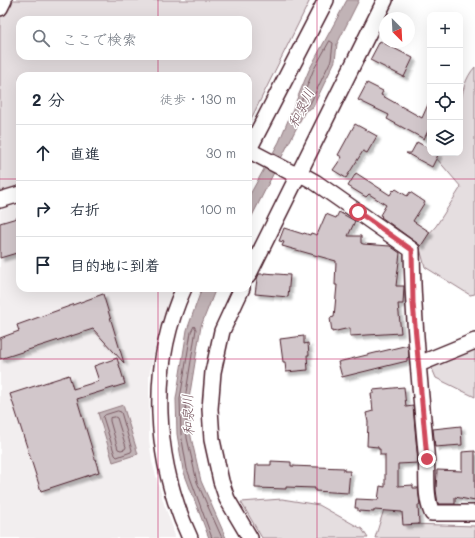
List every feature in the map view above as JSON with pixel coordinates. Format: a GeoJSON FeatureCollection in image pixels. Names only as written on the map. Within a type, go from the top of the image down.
{"type":"FeatureCollection","features":[{"type":"Feature","properties":{"kind":"street"},"geometry":{"type":"LineString","coordinates":[[0,8],[4,0]]}},
{"type":"Feature","properties":{"kind":"street"},"geometry":{"type":"LineString","coordinates":[[252,150],[326,0]]}},
{"type":"Feature","properties":{"kind":"street"},"geometry":{"type":"LineString","coordinates":[[252,267],[294,173],[385,0]]}},
{"type":"Feature","properties":{"kind":"street"},"geometry":{"type":"LineString","coordinates":[[252,152],[294,173],[306,176],[412,250],[413,303],[427,459],[428,504],[432,513],[475,513]]}},
{"type":"Feature","properties":{"kind":"street"},"geometry":{"type":"LineString","coordinates":[[0,200],[16,195]]}},
{"type":"Feature","properties":{"kind":"street"},"geometry":{"type":"LineString","coordinates":[[182,292],[167,341],[160,386],[160,415],[163,448],[172,492],[182,522],[190,538]]}},
{"type":"Feature","properties":{"kind":"street"},"geometry":{"type":"LineString","coordinates":[[240,292],[222,331],[213,372],[210,409],[212,440],[221,481],[227,498],[250,538]]}},
{"type":"Feature","properties":{"kind":"street"},"geometry":{"type":"LineString","coordinates":[[419,364],[475,341]]}},
{"type":"Feature","properties":{"kind":"shaded area"},"geometry":{"type":"Polygon","coordinates":[[[8,0],[310,0],[252,117],[252,72],[16,72],[16,193],[0,197],[0,17],[8,0]]]}},
{"type":"Feature","properties":{"kind":"shaded area"},"geometry":{"type":"Polygon","coordinates":[[[475,67],[475,294],[470,295],[425,267],[419,245],[436,226],[461,187],[437,159],[437,156],[463,156],[463,92],[469,75],[475,67]]]}},
{"type":"Feature","properties":{"kind":"shaded area"},"geometry":{"type":"Polygon","coordinates":[[[16,205],[16,292],[176,292],[159,330],[149,376],[149,440],[152,462],[164,504],[173,528],[174,538],[0,538],[0,210],[16,205]]]}},
{"type":"Feature","properties":{"kind":"shaded area"},"geometry":{"type":"Polygon","coordinates":[[[475,345],[475,397],[436,378],[431,366],[475,345]]]}},
{"type":"Feature","properties":{"kind":"shaded area"},"geometry":{"type":"Polygon","coordinates":[[[282,499],[319,505],[362,529],[368,538],[262,538],[241,502],[282,499]]]}},
{"type":"Feature","properties":{"kind":"shaded area"},"geometry":{"type":"Polygon","coordinates":[[[385,506],[408,507],[409,524],[475,526],[475,538],[375,538],[385,506]]]}},
{"type":"Feature","properties":{"kind":"water","name":"和泉川"},"geometry":{"type":"Polygon","coordinates":[[[347,0],[359,0],[337,44],[335,61],[313,107],[305,111],[252,216],[252,191],[279,142],[309,70],[347,0]]]}},
{"type":"Feature","properties":{"kind":"water","name":"和泉川"},"geometry":{"type":"Polygon","coordinates":[[[201,292],[214,292],[201,326],[189,399],[191,437],[201,481],[226,538],[209,538],[183,470],[177,434],[176,399],[187,330],[201,292]]]}},
{"type":"Feature","properties":{"kind":"water"},"geometry":{"type":"Polygon","coordinates":[[[123,405],[138,454],[113,462],[98,413],[123,405]]]}},
{"type":"Feature","properties":{"kind":"building"},"geometry":{"type":"Polygon","coordinates":[[[379,43],[379,48],[394,48],[413,58],[404,77],[370,60],[379,43]]]}},
{"type":"Feature","properties":{"kind":"building"},"geometry":{"type":"Polygon","coordinates":[[[367,83],[383,91],[381,95],[422,118],[427,107],[427,133],[424,139],[387,119],[389,115],[358,100],[367,83]]]}},
{"type":"Feature","properties":{"kind":"building"},"geometry":{"type":"Polygon","coordinates":[[[355,124],[377,136],[367,153],[363,151],[346,178],[333,170],[342,157],[338,155],[355,124]]]}},
{"type":"Feature","properties":{"kind":"building"},"geometry":{"type":"Polygon","coordinates":[[[417,142],[427,147],[427,156],[438,156],[432,167],[406,153],[411,153],[417,142]]]}},
{"type":"Feature","properties":{"kind":"building"},"geometry":{"type":"Polygon","coordinates":[[[356,173],[390,195],[393,190],[394,191],[396,189],[407,196],[410,192],[425,202],[413,221],[430,232],[421,246],[381,217],[382,216],[380,215],[386,205],[369,194],[366,197],[348,186],[356,173]]]}},
{"type":"Feature","properties":{"kind":"building"},"geometry":{"type":"Polygon","coordinates":[[[339,212],[355,221],[348,236],[361,236],[361,243],[363,244],[390,246],[400,253],[396,286],[404,286],[403,304],[398,304],[401,333],[350,336],[350,328],[332,332],[330,318],[334,317],[337,285],[335,285],[336,261],[282,246],[284,242],[279,241],[284,228],[303,234],[310,235],[311,233],[317,235],[326,214],[336,218],[339,212]]]}},
{"type":"Feature","properties":{"kind":"building"},"geometry":{"type":"Polygon","coordinates":[[[16,218],[16,253],[0,258],[0,223],[16,218]]]}},
{"type":"Feature","properties":{"kind":"building"},"geometry":{"type":"Polygon","coordinates":[[[259,274],[290,275],[288,297],[255,294],[259,274]]]}},
{"type":"Feature","properties":{"kind":"building"},"geometry":{"type":"Polygon","coordinates":[[[103,294],[124,363],[93,329],[0,359],[0,338],[19,331],[17,325],[103,294]]]}},
{"type":"Feature","properties":{"kind":"building"},"geometry":{"type":"Polygon","coordinates":[[[304,336],[304,344],[308,343],[308,370],[286,372],[280,339],[304,336]]]}},
{"type":"Feature","properties":{"kind":"building"},"geometry":{"type":"Polygon","coordinates":[[[408,345],[409,357],[407,358],[407,361],[342,377],[338,362],[408,345]]]}},
{"type":"Feature","properties":{"kind":"building"},"geometry":{"type":"Polygon","coordinates":[[[117,358],[125,384],[77,399],[99,472],[41,491],[10,394],[69,375],[73,389],[99,381],[94,366],[117,358]]]}},
{"type":"Feature","properties":{"kind":"building"},"geometry":{"type":"Polygon","coordinates":[[[404,387],[406,407],[413,406],[418,463],[398,464],[398,486],[413,485],[413,488],[418,488],[420,505],[418,505],[419,524],[403,525],[402,512],[374,510],[374,512],[358,511],[358,508],[355,508],[356,499],[378,500],[380,486],[385,487],[385,455],[380,455],[380,449],[378,449],[378,447],[367,446],[368,422],[366,413],[373,411],[371,393],[374,393],[373,390],[404,387]]]}},
{"type":"Feature","properties":{"kind":"building"},"geometry":{"type":"Polygon","coordinates":[[[461,426],[462,445],[435,447],[433,429],[461,426]]]}},
{"type":"Feature","properties":{"kind":"building"},"geometry":{"type":"Polygon","coordinates":[[[475,451],[475,501],[455,497],[455,504],[438,504],[436,490],[437,470],[462,471],[462,452],[475,451]]]}},
{"type":"Feature","properties":{"kind":"building"},"geometry":{"type":"Polygon","coordinates":[[[271,461],[291,462],[291,466],[344,468],[344,471],[350,471],[348,493],[315,491],[315,488],[255,488],[256,465],[271,465],[271,461]]]}},
{"type":"Feature","properties":{"kind":"route"},"geometry":{"type":"LineString","coordinates":[[358,212],[412,250],[413,303],[427,459]]}}]}
